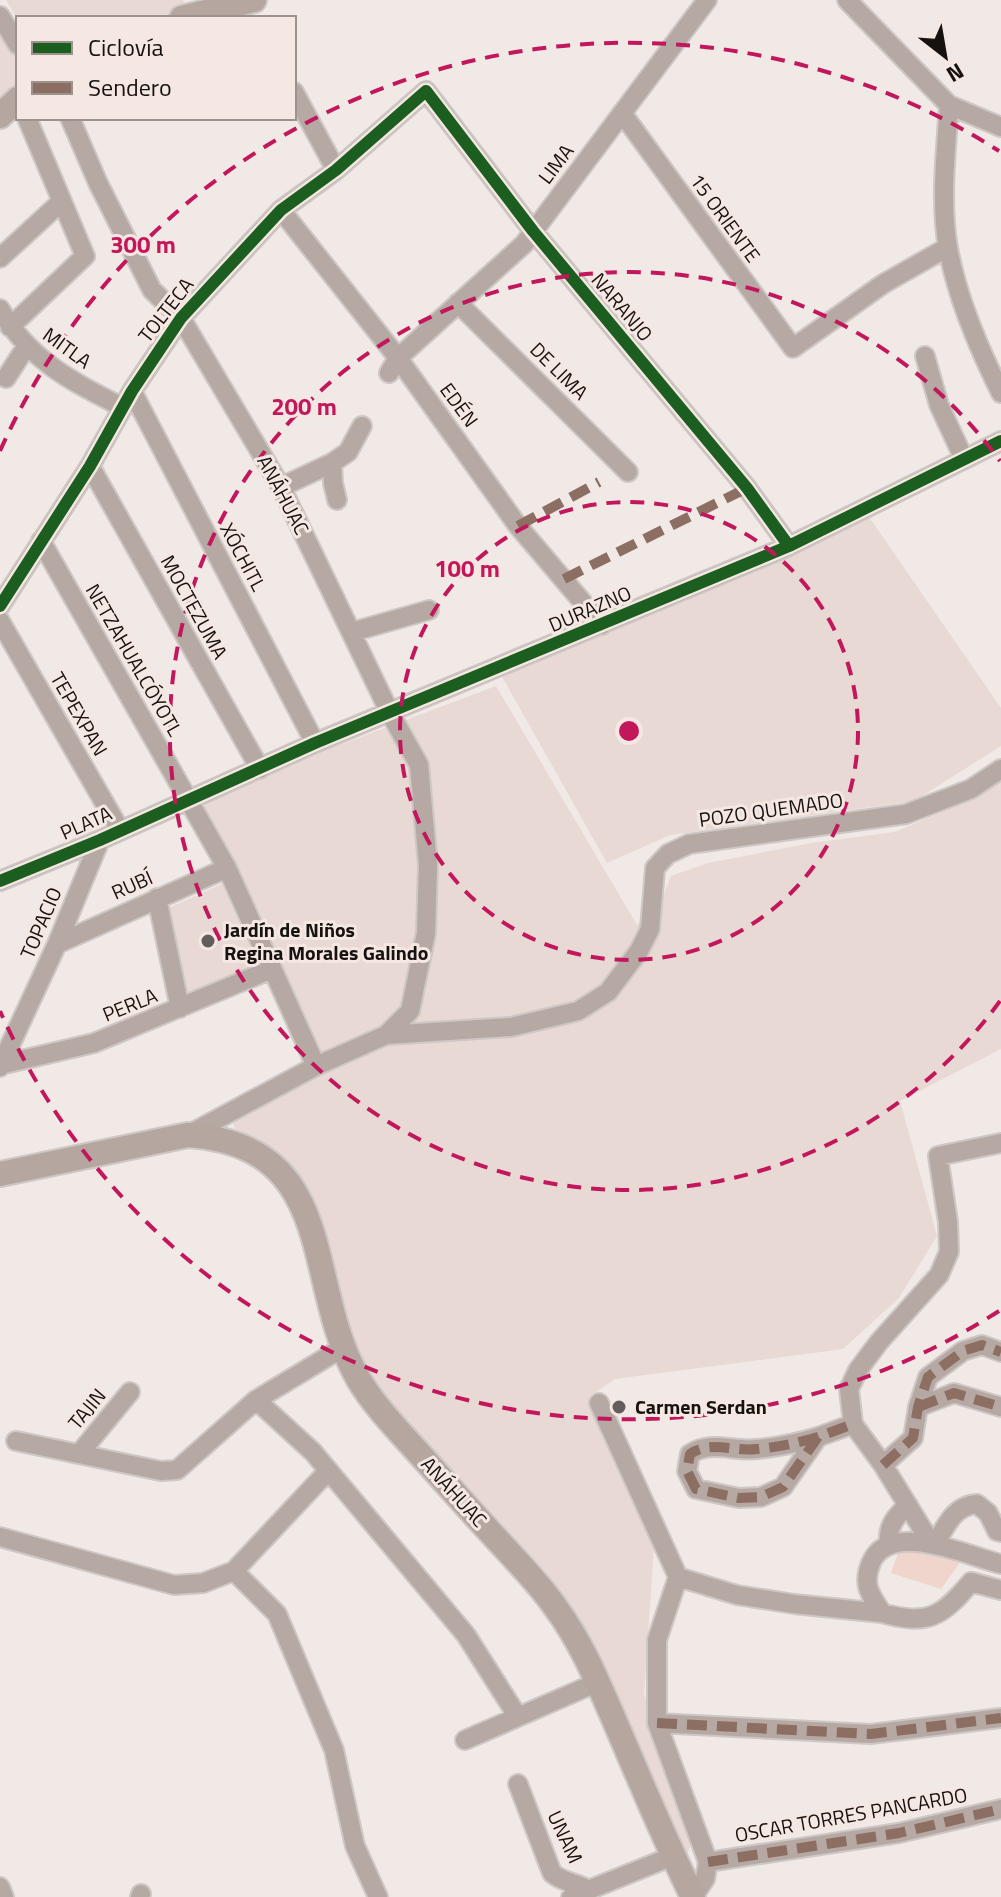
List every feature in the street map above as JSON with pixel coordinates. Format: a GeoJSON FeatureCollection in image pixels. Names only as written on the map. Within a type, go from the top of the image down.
{"type":"FeatureCollection","features":[{"type":"Feature","properties":{"kind":"main road"},"geometry":{"type":"LineString","coordinates":[[195,16],[251,7]]}},
{"type":"Feature","properties":{"kind":"main road"},"geometry":{"type":"LineString","coordinates":[[0,116],[16,101]]}},
{"type":"Feature","properties":{"kind":"main road"},"geometry":{"type":"LineString","coordinates":[[0,1174],[188,1135]]}},
{"type":"Feature","properties":{"kind":"main road","name":"ANÁHUAC"},"geometry":{"type":"LineString","coordinates":[[188,1135],[208,1136],[240,1145],[268,1160],[290,1186],[310,1220],[342,1348],[359,1381],[383,1414],[531,1576],[586,1654],[693,1897]]}},
{"type":"Feature","properties":{"kind":"street","name":"LIMA"},"geometry":{"type":"LineString","coordinates":[[394,365],[524,244],[707,0]]}},
{"type":"Feature","properties":{"kind":"street"},"geometry":{"type":"LineString","coordinates":[[847,0],[949,105],[1001,127]]}},
{"type":"Feature","properties":{"kind":"street"},"geometry":{"type":"LineString","coordinates":[[0,16],[16,42]]}},
{"type":"Feature","properties":{"kind":"street","name":"TOLTECA"},"geometry":{"type":"LineString","coordinates":[[2,594],[90,466],[127,399],[181,318],[281,210],[336,170],[426,91]]}},
{"type":"Feature","properties":{"kind":"street","name":"NARANJO"},"geometry":{"type":"LineString","coordinates":[[426,91],[533,231],[747,488],[789,546]]}},
{"type":"Feature","properties":{"kind":"street"},"geometry":{"type":"LineString","coordinates":[[296,96],[336,170]]}},
{"type":"Feature","properties":{"kind":"street"},"geometry":{"type":"LineString","coordinates":[[949,105],[944,183],[948,247],[962,299],[999,383]]}},
{"type":"Feature","properties":{"kind":"street","name":"15 ORIENTE"},"geometry":{"type":"LineString","coordinates":[[622,113],[793,348],[883,284],[948,247]]}},
{"type":"Feature","properties":{"kind":"street"},"geometry":{"type":"LineString","coordinates":[[10,327],[85,256],[28,120]]}},
{"type":"Feature","properties":{"kind":"street","name":"ANÁHUAC"},"geometry":{"type":"LineString","coordinates":[[71,120],[98,183],[152,290],[181,318],[281,487],[390,713],[419,765],[428,865],[426,933],[410,1011],[386,1035]]}},
{"type":"Feature","properties":{"kind":"street"},"geometry":{"type":"LineString","coordinates":[[0,258],[62,201]]}},
{"type":"Feature","properties":{"kind":"street","name":"EDÉN"},"geometry":{"type":"LineString","coordinates":[[281,210],[394,365],[518,526],[602,625]]}},
{"type":"Feature","properties":{"kind":"street","name":"DE LIMA"},"geometry":{"type":"LineString","coordinates":[[458,303],[628,472]]}},
{"type":"Feature","properties":{"kind":"street","name":"MITLA"},"geometry":{"type":"LineString","coordinates":[[0,309],[26,347],[73,381],[127,399]]}},
{"type":"Feature","properties":{"kind":"street"},"geometry":{"type":"LineString","coordinates":[[6,378],[26,347]]}},
{"type":"Feature","properties":{"kind":"street"},"geometry":{"type":"LineString","coordinates":[[925,356],[939,405],[964,459]]}},
{"type":"Feature","properties":{"kind":"street","name":"XÓCHITL"},"geometry":{"type":"LineString","coordinates":[[127,399],[315,743]]}},
{"type":"Feature","properties":{"kind":"street"},"geometry":{"type":"LineString","coordinates":[[281,487],[348,452],[362,426]]}},
{"type":"Feature","properties":{"kind":"street","name":"DURAZNO"},"geometry":{"type":"LineString","coordinates":[[188,801],[315,743],[789,546],[1001,441]]}},
{"type":"Feature","properties":{"kind":"street"},"geometry":{"type":"LineString","coordinates":[[332,463],[337,500]]}},
{"type":"Feature","properties":{"kind":"street","name":"MOCTEZUMA"},"geometry":{"type":"LineString","coordinates":[[90,466],[260,769]]}},
{"type":"Feature","properties":{"kind":"street","name":"NETZAHUALCÓYOTL"},"geometry":{"type":"LineString","coordinates":[[41,541],[227,868],[316,1066]]}},
{"type":"Feature","properties":{"kind":"street"},"geometry":{"type":"LineString","coordinates":[[352,632],[429,610]]}},
{"type":"Feature","properties":{"kind":"street","name":"TEPEXPAN"},"geometry":{"type":"LineString","coordinates":[[0,621],[120,830]]}},
{"type":"Feature","properties":{"kind":"street","name":"POZO QUEMADO"},"geometry":{"type":"LineString","coordinates":[[188,1135],[316,1066],[386,1035],[511,1027],[578,1011],[608,992],[639,951],[650,929],[655,868],[668,854],[689,844],[906,814],[971,789],[1001,769]]}},
{"type":"Feature","properties":{"kind":"street","name":"PLATA"},"geometry":{"type":"LineString","coordinates":[[0,881],[188,801]]}},
{"type":"Feature","properties":{"kind":"street","name":"TOPACIO"},"geometry":{"type":"LineString","coordinates":[[0,1066],[57,944],[100,840]]}},
{"type":"Feature","properties":{"kind":"street","name":"RUBÍ"},"geometry":{"type":"LineString","coordinates":[[57,944],[227,868]]}},
{"type":"Feature","properties":{"kind":"street"},"geometry":{"type":"LineString","coordinates":[[157,898],[180,1008]]}},
{"type":"Feature","properties":{"kind":"street","name":"PERLA"},"geometry":{"type":"LineString","coordinates":[[0,1066],[94,1043],[272,969]]}},
{"type":"Feature","properties":{"kind":"street"},"geometry":{"type":"LineString","coordinates":[[933,1544],[853,1424],[849,1389],[858,1370],[939,1275],[949,1252],[948,1222],[938,1156],[1001,1143]]}},
{"type":"Feature","properties":{"kind":"street"},"geometry":{"type":"LineString","coordinates":[[883,1465],[913,1438],[918,1407],[928,1377],[963,1351],[982,1345],[1001,1352]]}},
{"type":"Feature","properties":{"kind":"street"},"geometry":{"type":"LineString","coordinates":[[16,1441],[161,1471],[177,1470],[256,1400],[342,1348]]}},
{"type":"Feature","properties":{"kind":"street","name":"TAJIN"},"geometry":{"type":"LineString","coordinates":[[79,1454],[130,1392]]}},
{"type":"Feature","properties":{"kind":"street"},"geometry":{"type":"LineString","coordinates":[[918,1407],[954,1393],[1001,1407]]}},
{"type":"Feature","properties":{"kind":"street"},"geometry":{"type":"LineString","coordinates":[[256,1400],[295,1434],[466,1635],[518,1717]]}},
{"type":"Feature","properties":{"kind":"street"},"geometry":{"type":"LineString","coordinates":[[599,1403],[678,1577],[657,1640],[657,1723],[708,1862],[705,1879],[693,1897]]}},
{"type":"Feature","properties":{"kind":"street"},"geometry":{"type":"LineString","coordinates":[[818,1437],[783,1487],[761,1497],[739,1498],[696,1489],[687,1471],[690,1454],[702,1446],[753,1450],[796,1444],[853,1424]]}},
{"type":"Feature","properties":{"kind":"street"},"geometry":{"type":"LineString","coordinates":[[0,1537],[174,1585],[203,1583],[234,1571],[328,1471]]}},
{"type":"Feature","properties":{"kind":"street"},"geometry":{"type":"LineString","coordinates":[[933,1544],[950,1519],[966,1505],[977,1504],[988,1513],[997,1531],[1001,1532]]}},
{"type":"Feature","properties":{"kind":"street"},"geometry":{"type":"LineString","coordinates":[[889,1544],[888,1534],[894,1519],[908,1505]]}},
{"type":"Feature","properties":{"kind":"street"},"geometry":{"type":"LineString","coordinates":[[882,1613],[867,1591],[865,1577],[875,1553],[889,1544],[908,1541],[933,1544],[1001,1564]]}},
{"type":"Feature","properties":{"kind":"street"},"geometry":{"type":"LineString","coordinates":[[678,1577],[737,1595],[916,1620],[931,1616],[954,1602],[971,1582],[974,1558]]}},
{"type":"Feature","properties":{"kind":"street"},"geometry":{"type":"LineString","coordinates":[[234,1571],[277,1614],[334,1750],[355,1846],[378,1897]]}},
{"type":"Feature","properties":{"kind":"street"},"geometry":{"type":"LineString","coordinates":[[971,1582],[1001,1590]]}},
{"type":"Feature","properties":{"kind":"street"},"geometry":{"type":"LineString","coordinates":[[465,1740],[598,1682]]}},
{"type":"Feature","properties":{"kind":"street"},"geometry":{"type":"LineString","coordinates":[[657,1723],[871,1734],[1001,1718]]}},
{"type":"Feature","properties":{"kind":"street","name":"UNAM"},"geometry":{"type":"LineString","coordinates":[[518,1784],[552,1873],[561,1881],[580,1884],[589,1890]]}},
{"type":"Feature","properties":{"kind":"street","name":"OSCAR TORRES PANCARDO"},"geometry":{"type":"LineString","coordinates":[[708,1862],[899,1833],[1001,1809]]}},
{"type":"Feature","properties":{"kind":"street"},"geometry":{"type":"LineString","coordinates":[[571,1897],[673,1856]]}},
{"type":"Feature","properties":{"kind":"street"},"geometry":{"type":"LineString","coordinates":[[0,1887],[4,1897]]}},
{"type":"Feature","properties":{"kind":"shaded area"},"geometry":{"type":"Polygon","coordinates":[[[6,0],[183,0],[188,10],[167,16],[16,17],[6,0]]]}},
{"type":"Feature","properties":{"kind":"shaded area"},"geometry":{"type":"Polygon","coordinates":[[[0,30],[16,57],[16,86],[0,101],[0,30]]]}},
{"type":"Feature","properties":{"kind":"shaded area"},"geometry":{"type":"Polygon","coordinates":[[[867,514],[1001,708],[1001,746],[914,801],[670,835],[607,863],[500,673],[754,572],[867,514]]]}},
{"type":"Feature","properties":{"kind":"shaded area"},"geometry":{"type":"Polygon","coordinates":[[[496,686],[637,925],[662,900],[671,876],[708,863],[811,843],[895,832],[970,800],[1001,780],[1001,1049],[900,1101],[937,1236],[899,1298],[843,1349],[615,1379],[590,1396],[604,1435],[655,1532],[644,1693],[691,1844],[683,1866],[577,1619],[546,1572],[373,1383],[350,1344],[309,1197],[299,1177],[287,1160],[270,1147],[235,1129],[233,1122],[317,1077],[203,805],[316,754],[496,686]]]}},
{"type":"Feature","properties":{"kind":"shaded area","name":"Jardín de Niños Regina Morales Galindo"},"geometry":{"type":"Polygon","coordinates":[[[222,884],[261,971],[182,1001],[162,911],[222,884]]]}},
{"type":"Feature","properties":{"kind":"shaded area"},"geometry":{"type":"Polygon","coordinates":[[[914,1542],[961,1561],[941,1589],[891,1573],[900,1548],[914,1542]]]}},
{"type":"Feature","properties":{"kind":"marked path"},"geometry":{"type":"LineString","coordinates":[[518,526],[599,482]]}},
{"type":"Feature","properties":{"kind":"marked path"},"geometry":{"type":"LineString","coordinates":[[564,579],[747,488]]}},
{"type":"Feature","properties":{"kind":"marked path"},"geometry":{"type":"LineString","coordinates":[[883,1465],[913,1438],[918,1407],[928,1377],[963,1351],[982,1345],[1001,1352]]}},
{"type":"Feature","properties":{"kind":"marked path"},"geometry":{"type":"LineString","coordinates":[[918,1407],[954,1393],[1001,1407]]}},
{"type":"Feature","properties":{"kind":"marked path"},"geometry":{"type":"LineString","coordinates":[[818,1437],[748,1450],[714,1447],[698,1450],[690,1454],[687,1471],[696,1489],[739,1498],[761,1497],[783,1487],[818,1437],[853,1424]]}},
{"type":"Feature","properties":{"kind":"marked path"},"geometry":{"type":"LineString","coordinates":[[657,1723],[871,1734],[1001,1718]]}},
{"type":"Feature","properties":{"kind":"marked path"},"geometry":{"type":"LineString","coordinates":[[708,1862],[899,1833],[1001,1809]]}},
{"type":"Feature","properties":{"kind":"cycle path"},"geometry":{"type":"LineString","coordinates":[[0,606],[90,466],[132,391],[181,318],[281,210],[336,170],[426,91],[533,231],[747,488],[789,546]]}},
{"type":"Feature","properties":{"kind":"cycle path"},"geometry":{"type":"LineString","coordinates":[[0,881],[100,840],[315,743],[789,546],[1001,441]]}},
{"type":"Feature","properties":{"kind":"place","name":"Jardín de Niños Regina Morales Galindo"},"geometry":{"type":"Point","coordinates":[208,941]}},
{"type":"Feature","properties":{"kind":"place","name":"Carmen Serdan"},"geometry":{"type":"Point","coordinates":[619,1407]}}]}
